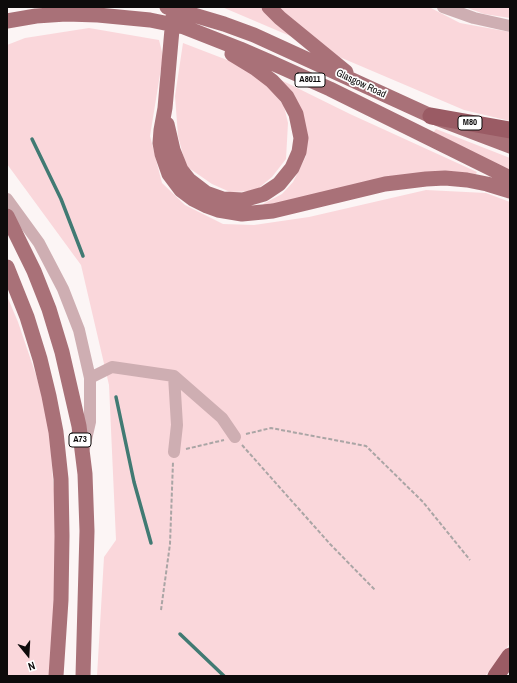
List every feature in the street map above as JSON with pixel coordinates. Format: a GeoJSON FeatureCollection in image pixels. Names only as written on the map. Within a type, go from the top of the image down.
{"type":"FeatureCollection","features":[{"type":"Feature","properties":{"kind":"highway","name":"M80"},"geometry":{"type":"LineString","coordinates":[[431,116],[510,130]]}},
{"type":"Feature","properties":{"kind":"highway"},"geometry":{"type":"LineString","coordinates":[[496,676],[510,656]]}},
{"type":"Feature","properties":{"kind":"main road","name":"Glasgow Road"},"geometry":{"type":"LineString","coordinates":[[167,7],[224,24],[254,35],[431,116],[510,146]]}},
{"type":"Feature","properties":{"kind":"main road"},"geometry":{"type":"LineString","coordinates":[[174,7],[165,108],[160,143],[169,174],[182,190],[193,199],[218,210],[242,214],[273,211],[385,184],[426,179],[445,178],[467,180],[510,191]]}},
{"type":"Feature","properties":{"kind":"main road"},"geometry":{"type":"LineString","coordinates":[[269,7],[280,18],[319,48],[362,85]]}},
{"type":"Feature","properties":{"kind":"main road","name":"A8011"},"geometry":{"type":"LineString","coordinates":[[7,21],[36,16],[66,14],[98,15],[150,20],[184,27],[240,48],[330,89],[510,178]]}},
{"type":"Feature","properties":{"kind":"main road"},"geometry":{"type":"LineString","coordinates":[[165,108],[173,150],[179,166],[189,180],[214,197],[243,200],[264,194],[279,184],[289,172],[296,160],[301,138],[299,122],[292,105],[280,89],[255,68],[184,27]]}},
{"type":"Feature","properties":{"kind":"main road","name":"A73"},"geometry":{"type":"LineString","coordinates":[[7,216],[34,271],[49,309],[62,352],[77,419],[85,474],[87,531],[83,676]]}},
{"type":"Feature","properties":{"kind":"main road","name":"A73"},"geometry":{"type":"LineString","coordinates":[[7,267],[27,318],[40,359],[56,432],[61,479],[62,536],[61,600],[56,676]]}},
{"type":"Feature","properties":{"kind":"street"},"geometry":{"type":"LineString","coordinates":[[442,7],[474,18],[510,26]]}},
{"type":"Feature","properties":{"kind":"street"},"geometry":{"type":"LineString","coordinates":[[7,199],[39,242],[63,289],[79,330],[90,378],[90,422],[82,456]]}},
{"type":"Feature","properties":{"kind":"street"},"geometry":{"type":"LineString","coordinates":[[90,378],[112,367],[174,376],[222,418],[235,437]]}},
{"type":"Feature","properties":{"kind":"street"},"geometry":{"type":"LineString","coordinates":[[174,376],[177,425],[174,452]]}},
{"type":"Feature","properties":{"kind":"path"},"geometry":{"type":"LineString","coordinates":[[161,610],[170,544],[174,452],[271,428],[366,446],[423,502],[470,560]]}},
{"type":"Feature","properties":{"kind":"path"},"geometry":{"type":"LineString","coordinates":[[235,437],[330,544],[375,590]]}},
{"type":"Feature","properties":{"kind":"shaded area"},"geometry":{"type":"Polygon","coordinates":[[[222,7],[429,7],[460,23],[510,32],[510,121],[464,110],[222,7]]]}},
{"type":"Feature","properties":{"kind":"shaded area"},"geometry":{"type":"Polygon","coordinates":[[[465,7],[510,7],[510,18],[484,14],[465,7]]]}},
{"type":"Feature","properties":{"kind":"shaded area"},"geometry":{"type":"Polygon","coordinates":[[[89,28],[159,40],[163,56],[150,136],[162,183],[185,205],[223,224],[254,225],[309,217],[426,190],[486,193],[510,202],[510,643],[485,676],[97,676],[104,557],[116,540],[109,385],[81,265],[7,164],[7,45],[25,38],[89,28]]]}},
{"type":"Feature","properties":{"kind":"shaded area"},"geometry":{"type":"Polygon","coordinates":[[[183,43],[235,63],[267,84],[284,106],[288,123],[286,159],[272,177],[255,191],[230,192],[212,184],[186,166],[178,136],[175,96],[183,43]]]}},
{"type":"Feature","properties":{"kind":"shaded area"},"geometry":{"type":"Polygon","coordinates":[[[279,79],[350,114],[477,172],[474,178],[265,209],[263,204],[282,194],[293,182],[306,156],[306,135],[279,79]]]}},
{"type":"Feature","properties":{"kind":"shaded area"},"geometry":{"type":"Polygon","coordinates":[[[436,129],[510,158],[510,170],[432,134],[436,129]]]}},
{"type":"Feature","properties":{"kind":"shaded area"},"geometry":{"type":"Polygon","coordinates":[[[7,296],[18,322],[37,378],[49,422],[53,481],[59,529],[52,676],[7,676],[7,296]]]}},
{"type":"Feature","properties":{"kind":"waterway"},"geometry":{"type":"LineString","coordinates":[[32,139],[61,199],[83,256]]}},
{"type":"Feature","properties":{"kind":"waterway"},"geometry":{"type":"LineString","coordinates":[[116,397],[134,482],[151,543]]}},
{"type":"Feature","properties":{"kind":"waterway"},"geometry":{"type":"LineString","coordinates":[[180,634],[224,676]]}}]}
